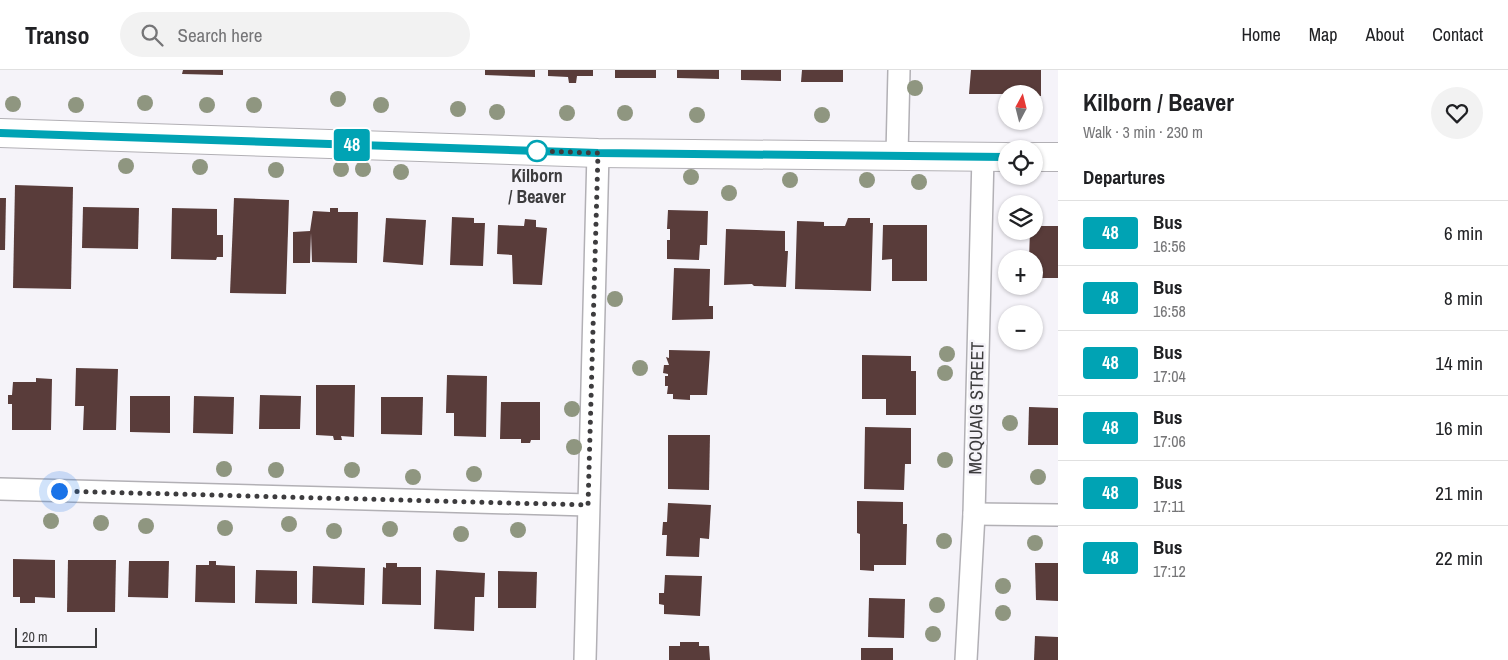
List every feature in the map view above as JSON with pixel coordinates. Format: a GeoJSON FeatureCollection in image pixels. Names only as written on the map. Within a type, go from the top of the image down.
{"type":"FeatureCollection","features":[{"type":"Feature","properties":{"kind":"street"},"geometry":{"type":"LineString","coordinates":[[897,154],[899,70]]}},
{"type":"Feature","properties":{"kind":"street"},"geometry":{"type":"LineString","coordinates":[[0,133],[598,153],[994,156]]}},
{"type":"Feature","properties":{"kind":"street"},"geometry":{"type":"LineString","coordinates":[[586,660],[588,505],[598,153]]}},
{"type":"Feature","properties":{"kind":"street","name":"MCQUAIG STREET"},"geometry":{"type":"LineString","coordinates":[[966,660],[994,156]]}},
{"type":"Feature","properties":{"kind":"street"},"geometry":{"type":"LineString","coordinates":[[1043,157],[1058,158]]}},
{"type":"Feature","properties":{"kind":"street"},"geometry":{"type":"LineString","coordinates":[[0,489],[588,505]]}},
{"type":"Feature","properties":{"kind":"street"},"geometry":{"type":"LineString","coordinates":[[974,514],[1058,515]]}},
{"type":"Feature","properties":{"kind":"building"},"geometry":{"type":"Polygon","coordinates":[[[183,70],[223,70],[223,75],[182,74],[183,70]]]}},
{"type":"Feature","properties":{"kind":"building"},"geometry":{"type":"Polygon","coordinates":[[[485,70],[535,70],[535,77],[485,75],[485,70]]]}},
{"type":"Feature","properties":{"kind":"building"},"geometry":{"type":"Polygon","coordinates":[[[548,70],[593,70],[593,76],[577,76],[576,83],[569,83],[568,77],[548,76],[548,70]]]}},
{"type":"Feature","properties":{"kind":"building"},"geometry":{"type":"Polygon","coordinates":[[[615,70],[656,70],[656,78],[615,78],[615,70]]]}},
{"type":"Feature","properties":{"kind":"building"},"geometry":{"type":"Polygon","coordinates":[[[677,70],[719,70],[719,79],[677,78],[677,70]]]}},
{"type":"Feature","properties":{"kind":"building"},"geometry":{"type":"Polygon","coordinates":[[[741,70],[781,70],[781,81],[741,80],[741,70]]]}},
{"type":"Feature","properties":{"kind":"building"},"geometry":{"type":"Polygon","coordinates":[[[802,70],[843,70],[843,82],[801,82],[802,70]]]}},
{"type":"Feature","properties":{"kind":"building"},"geometry":{"type":"Polygon","coordinates":[[[971,70],[1041,70],[1041,85],[998,85],[998,94],[969,94],[971,70]]]}},
{"type":"Feature","properties":{"kind":"building"},"geometry":{"type":"Polygon","coordinates":[[[15,185],[73,187],[71,289],[13,288],[15,185]]]}},
{"type":"Feature","properties":{"kind":"building"},"geometry":{"type":"Polygon","coordinates":[[[0,198],[6,198],[5,250],[0,250],[0,198]]]}},
{"type":"Feature","properties":{"kind":"building"},"geometry":{"type":"Polygon","coordinates":[[[234,198],[289,200],[286,294],[230,293],[234,198]]]}},
{"type":"Feature","properties":{"kind":"building"},"geometry":{"type":"Polygon","coordinates":[[[83,207],[139,208],[138,249],[82,248],[83,207]]]}},
{"type":"Feature","properties":{"kind":"building"},"geometry":{"type":"Polygon","coordinates":[[[172,208],[217,209],[217,235],[223,235],[223,257],[217,257],[216,260],[171,259],[172,208]]]}},
{"type":"Feature","properties":{"kind":"building"},"geometry":{"type":"Polygon","coordinates":[[[330,208],[338,208],[338,212],[358,212],[357,263],[312,262],[311,233],[310,263],[293,263],[293,232],[310,231],[313,211],[330,212],[330,208]]]}},
{"type":"Feature","properties":{"kind":"building"},"geometry":{"type":"Polygon","coordinates":[[[668,210],[708,211],[707,245],[700,245],[699,260],[667,259],[667,240],[670,240],[670,229],[667,229],[668,210]]]}},
{"type":"Feature","properties":{"kind":"building"},"geometry":{"type":"Polygon","coordinates":[[[452,217],[474,218],[474,223],[485,223],[483,266],[450,265],[452,217]]]}},
{"type":"Feature","properties":{"kind":"building"},"geometry":{"type":"Polygon","coordinates":[[[386,218],[426,220],[423,265],[383,262],[386,218]]]}},
{"type":"Feature","properties":{"kind":"building"},"geometry":{"type":"Polygon","coordinates":[[[848,218],[870,218],[870,223],[873,223],[871,291],[795,289],[797,221],[824,222],[824,226],[845,226],[848,218]]]}},
{"type":"Feature","properties":{"kind":"building"},"geometry":{"type":"Polygon","coordinates":[[[525,219],[536,220],[536,227],[547,228],[542,285],[513,284],[512,255],[497,254],[498,225],[524,226],[525,219]]]}},
{"type":"Feature","properties":{"kind":"building"},"geometry":{"type":"Polygon","coordinates":[[[883,225],[927,225],[927,281],[892,281],[892,259],[882,260],[883,225]]]}},
{"type":"Feature","properties":{"kind":"building"},"geometry":{"type":"Polygon","coordinates":[[[1043,226],[1058,226],[1058,278],[1043,278],[1043,250],[1029,250],[1030,240],[1043,240],[1043,226]]]}},
{"type":"Feature","properties":{"kind":"building"},"geometry":{"type":"Polygon","coordinates":[[[726,229],[785,231],[785,251],[788,251],[786,287],[754,286],[752,284],[724,285],[726,229]]]}},
{"type":"Feature","properties":{"kind":"building"},"geometry":{"type":"Polygon","coordinates":[[[674,268],[710,269],[709,306],[713,306],[713,319],[672,320],[674,268]]]}},
{"type":"Feature","properties":{"kind":"building"},"geometry":{"type":"Polygon","coordinates":[[[669,350],[710,351],[707,395],[690,395],[690,400],[673,399],[673,394],[667,394],[668,386],[665,386],[665,376],[668,376],[668,374],[663,373],[664,365],[669,365],[666,357],[669,358],[669,350]]]}},
{"type":"Feature","properties":{"kind":"building"},"geometry":{"type":"Polygon","coordinates":[[[862,355],[911,356],[911,371],[916,371],[916,415],[886,415],[886,399],[862,399],[862,355]]]}},
{"type":"Feature","properties":{"kind":"building"},"geometry":{"type":"Polygon","coordinates":[[[76,368],[118,369],[116,430],[83,430],[84,406],[75,406],[76,368]]]}},
{"type":"Feature","properties":{"kind":"building"},"geometry":{"type":"Polygon","coordinates":[[[447,375],[487,376],[486,437],[454,436],[454,413],[446,413],[447,375]]]}},
{"type":"Feature","properties":{"kind":"building"},"geometry":{"type":"Polygon","coordinates":[[[36,378],[52,379],[51,430],[12,430],[12,404],[8,404],[8,395],[12,395],[13,382],[36,382],[36,378]]]}},
{"type":"Feature","properties":{"kind":"building"},"geometry":{"type":"Polygon","coordinates":[[[316,385],[355,385],[354,437],[341,436],[342,440],[334,440],[333,436],[316,435],[316,385]]]}},
{"type":"Feature","properties":{"kind":"building"},"geometry":{"type":"Polygon","coordinates":[[[260,395],[301,396],[300,429],[259,429],[260,395]]]}},
{"type":"Feature","properties":{"kind":"building"},"geometry":{"type":"Polygon","coordinates":[[[130,396],[170,396],[170,433],[130,432],[130,396]]]}},
{"type":"Feature","properties":{"kind":"building"},"geometry":{"type":"Polygon","coordinates":[[[194,396],[234,397],[233,434],[193,433],[194,396]]]}},
{"type":"Feature","properties":{"kind":"building"},"geometry":{"type":"Polygon","coordinates":[[[381,397],[423,397],[422,435],[381,434],[381,397]]]}},
{"type":"Feature","properties":{"kind":"building"},"geometry":{"type":"Polygon","coordinates":[[[501,402],[540,402],[540,440],[521,443],[521,439],[500,439],[501,402]]]}},
{"type":"Feature","properties":{"kind":"building"},"geometry":{"type":"Polygon","coordinates":[[[1029,407],[1058,408],[1058,445],[1028,445],[1029,407]]]}},
{"type":"Feature","properties":{"kind":"building"},"geometry":{"type":"Polygon","coordinates":[[[865,427],[911,428],[911,464],[905,464],[904,490],[864,489],[865,427]]]}},
{"type":"Feature","properties":{"kind":"building"},"geometry":{"type":"Polygon","coordinates":[[[668,435],[710,435],[709,490],[668,489],[668,435]]]}},
{"type":"Feature","properties":{"kind":"building"},"geometry":{"type":"Polygon","coordinates":[[[857,501],[903,502],[903,524],[907,524],[906,565],[874,565],[874,571],[860,570],[860,534],[857,533],[857,501]]]}},
{"type":"Feature","properties":{"kind":"building"},"geometry":{"type":"Polygon","coordinates":[[[668,503],[711,505],[709,539],[700,538],[699,557],[666,556],[667,535],[662,535],[663,522],[667,522],[668,503]]]}},
{"type":"Feature","properties":{"kind":"building"},"geometry":{"type":"Polygon","coordinates":[[[13,559],[55,560],[55,598],[35,597],[35,603],[20,603],[20,597],[13,597],[13,559]]]}},
{"type":"Feature","properties":{"kind":"building"},"geometry":{"type":"Polygon","coordinates":[[[68,560],[116,560],[115,612],[67,612],[68,560]]]}},
{"type":"Feature","properties":{"kind":"building"},"geometry":{"type":"Polygon","coordinates":[[[129,561],[169,561],[168,598],[128,597],[129,561]]]}},
{"type":"Feature","properties":{"kind":"building"},"geometry":{"type":"Polygon","coordinates":[[[209,561],[216,561],[216,565],[235,566],[235,603],[195,602],[196,565],[209,565],[209,561]]]}},
{"type":"Feature","properties":{"kind":"building"},"geometry":{"type":"Polygon","coordinates":[[[386,563],[397,563],[397,567],[421,567],[421,605],[382,604],[383,567],[386,568],[386,563]]]}},
{"type":"Feature","properties":{"kind":"building"},"geometry":{"type":"Polygon","coordinates":[[[1035,563],[1058,563],[1058,601],[1036,600],[1035,563]]]}},
{"type":"Feature","properties":{"kind":"building"},"geometry":{"type":"Polygon","coordinates":[[[313,566],[365,568],[364,605],[312,603],[313,566]]]}},
{"type":"Feature","properties":{"kind":"building"},"geometry":{"type":"Polygon","coordinates":[[[256,570],[297,571],[297,604],[255,603],[256,570]]]}},
{"type":"Feature","properties":{"kind":"building"},"geometry":{"type":"Polygon","coordinates":[[[436,570],[485,573],[484,597],[475,597],[474,631],[434,629],[436,570]]]}},
{"type":"Feature","properties":{"kind":"building"},"geometry":{"type":"Polygon","coordinates":[[[498,571],[537,572],[536,608],[498,608],[498,571]]]}},
{"type":"Feature","properties":{"kind":"building"},"geometry":{"type":"Polygon","coordinates":[[[665,575],[702,576],[700,616],[664,614],[664,605],[659,604],[659,593],[664,593],[665,575]]]}},
{"type":"Feature","properties":{"kind":"building"},"geometry":{"type":"Polygon","coordinates":[[[869,598],[905,599],[904,638],[868,637],[869,598]]]}},
{"type":"Feature","properties":{"kind":"building"},"geometry":{"type":"Polygon","coordinates":[[[1035,636],[1058,637],[1058,660],[1034,660],[1035,636]]]}},
{"type":"Feature","properties":{"kind":"building"},"geometry":{"type":"Polygon","coordinates":[[[680,642],[699,642],[699,646],[709,646],[710,660],[669,660],[669,646],[680,646],[680,642]]]}},
{"type":"Feature","properties":{"kind":"building"},"geometry":{"type":"Polygon","coordinates":[[[861,648],[893,648],[893,660],[861,660],[861,648]]]}},
{"type":"Feature","properties":{"kind":"bus line","name":"48"},"geometry":{"type":"LineString","coordinates":[[0,133],[598,153],[897,154],[998,157]]}},
{"type":"Feature","properties":{"kind":"place","name":"Kilborn / Beaver"},"geometry":{"type":"Point","coordinates":[537,151]}},
{"type":"Feature","properties":{"kind":"route"},"geometry":{"type":"LineString","coordinates":[[59,491],[588,505],[598,153],[537,151]]}}]}
